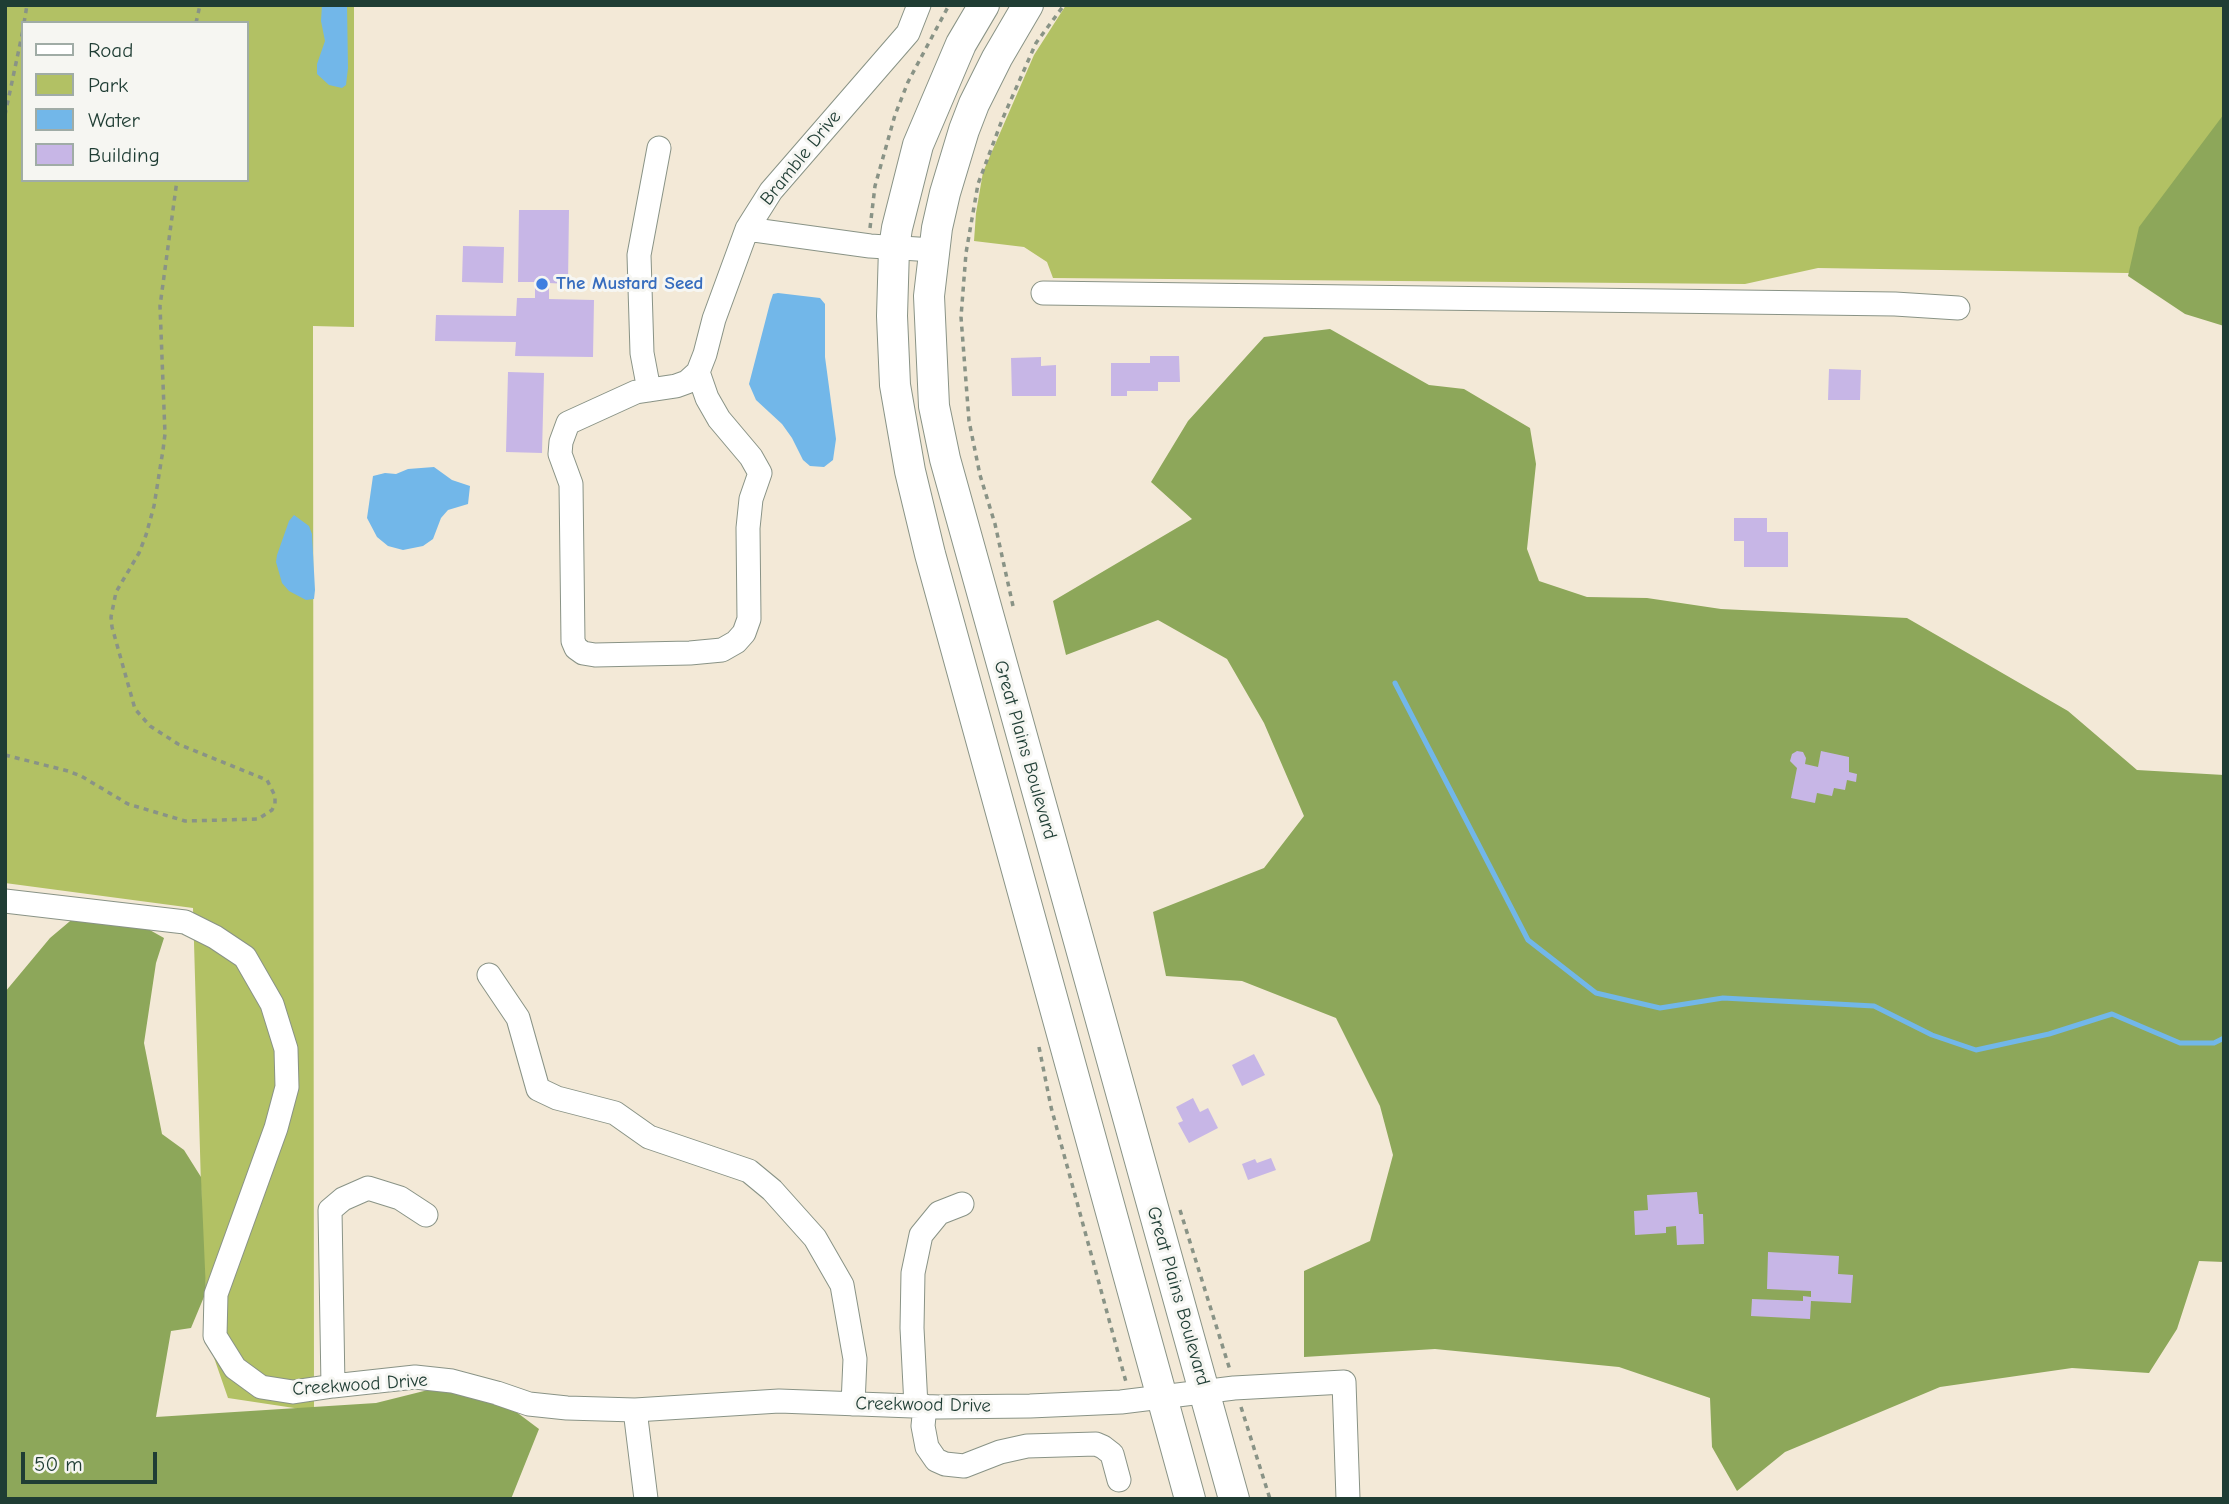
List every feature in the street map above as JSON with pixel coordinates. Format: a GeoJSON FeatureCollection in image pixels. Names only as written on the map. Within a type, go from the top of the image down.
{"type":"FeatureCollection","features":[{"type":"Feature","properties":{"kind":"main road","name":"Great Plains Boulevard"},"geometry":{"type":"LineString","coordinates":[[984,5],[961,44],[918,145],[894,248],[892,360],[910,471],[930,554],[1190,1499]]}},
{"type":"Feature","properties":{"kind":"main road","name":"Great Plains Boulevard"},"geometry":{"type":"LineString","coordinates":[[1028,5],[991,68],[964,130],[944,192],[933,250],[929,296],[934,406],[944,459],[1195,1363],[1220,1390],[1234,1499]]}},
{"type":"Feature","properties":{"kind":"street","name":"Bramble Drive"},"geometry":{"type":"LineString","coordinates":[[919,5],[908,33],[771,191],[747,229],[894,248],[933,250]]}},
{"type":"Feature","properties":{"kind":"street"},"geometry":{"type":"LineString","coordinates":[[649,390],[642,354],[639,255],[659,148]]}},
{"type":"Feature","properties":{"kind":"street"},"geometry":{"type":"LineString","coordinates":[[698,372],[707,398],[719,419],[751,457],[760,473],[750,509],[749,619],[744,633],[736,642],[722,650],[690,653],[583,653],[576,648],[573,641],[571,484],[560,454],[568,423],[636,392],[677,386],[687,382],[698,372],[747,229]]}},
{"type":"Feature","properties":{"kind":"street"},"geometry":{"type":"LineString","coordinates":[[1044,293],[1895,304],[1958,308]]}},
{"type":"Feature","properties":{"kind":"street","name":"Creekwood Drive"},"geometry":{"type":"LineString","coordinates":[[5,901],[184,922],[215,937],[245,957],[272,1004],[286,1049],[287,1087],[276,1128],[216,1294],[215,1336],[235,1368],[261,1387],[293,1392],[415,1377],[452,1381],[529,1404],[635,1410],[779,1401],[920,1406],[1030,1406],[1121,1402],[1220,1390],[1344,1382],[1348,1499]]}},
{"type":"Feature","properties":{"kind":"street"},"geometry":{"type":"LineString","coordinates":[[489,975],[518,1018],[538,1089],[557,1098],[615,1113],[649,1137],[749,1171],[772,1190],[815,1238],[845,1295],[855,1359],[853,1404]]}},
{"type":"Feature","properties":{"kind":"street"},"geometry":{"type":"LineString","coordinates":[[332,1386],[330,1210],[343,1199],[368,1188],[400,1198],[426,1215]]}},
{"type":"Feature","properties":{"kind":"street"},"geometry":{"type":"LineString","coordinates":[[962,1204],[939,1213],[921,1235],[913,1273],[912,1328],[927,1447],[936,1460],[944,1464],[964,1466],[1000,1451],[1027,1446],[1096,1444],[1112,1454],[1119,1480]]}},
{"type":"Feature","properties":{"kind":"street"},"geometry":{"type":"LineString","coordinates":[[635,1410],[646,1499]]}},
{"type":"Feature","properties":{"kind":"path"},"geometry":{"type":"LineString","coordinates":[[1013,607],[969,421],[961,317],[965,253],[978,184],[1002,120],[1036,43],[1064,5]]}},
{"type":"Feature","properties":{"kind":"path"},"geometry":{"type":"LineString","coordinates":[[5,116],[21,40]]}},
{"type":"Feature","properties":{"kind":"path"},"geometry":{"type":"LineString","coordinates":[[5,755],[68,771],[128,804],[185,821],[258,819],[272,810],[275,804],[275,796],[267,780],[178,744],[150,726],[135,709],[112,627],[111,617],[116,592],[130,571],[146,535],[162,460],[165,434],[160,306],[177,182]]}},
{"type":"Feature","properties":{"kind":"path"},"geometry":{"type":"LineString","coordinates":[[1180,1208],[1226,1355],[1220,1390],[1256,1449],[1270,1499]]}},
{"type":"Feature","properties":{"kind":"green space"},"geometry":{"type":"Polygon","coordinates":[[[5,5],[354,5],[354,327],[313,326],[314,1411],[228,1398],[211,1349],[203,1255],[193,908],[5,883],[5,5]]]}},
{"type":"Feature","properties":{"kind":"green space"},"geometry":{"type":"Polygon","coordinates":[[[1066,5],[2224,5],[2224,187],[2208,268],[2127,273],[1818,268],[1745,284],[1053,278],[1047,262],[1024,247],[974,241],[983,172],[1034,55],[1066,5]]]}},
{"type":"Feature","properties":{"kind":"green space"},"geometry":{"type":"Polygon","coordinates":[[[2224,114],[2224,326],[2185,314],[2128,276],[2139,227],[2224,114]]]}},
{"type":"Feature","properties":{"kind":"green space"},"geometry":{"type":"Polygon","coordinates":[[[1330,329],[1429,385],[1464,389],[1530,428],[1536,464],[1527,549],[1539,581],[1587,597],[1647,598],[1721,609],[1907,618],[2068,711],[2137,770],[2224,775],[2224,1262],[2199,1261],[2177,1329],[2149,1373],[2072,1368],[1940,1387],[1785,1452],[1737,1491],[1712,1447],[1710,1398],[1619,1367],[1435,1349],[1304,1357],[1304,1271],[1370,1241],[1393,1155],[1380,1106],[1336,1018],[1242,981],[1166,976],[1153,912],[1264,868],[1304,816],[1264,723],[1227,659],[1158,620],[1066,655],[1053,601],[1192,519],[1151,482],[1188,421],[1264,337],[1330,329]]]}},
{"type":"Feature","properties":{"kind":"green space"},"geometry":{"type":"Polygon","coordinates":[[[82,911],[132,920],[164,938],[156,963],[144,1043],[162,1134],[184,1150],[201,1177],[206,1292],[191,1328],[171,1331],[156,1417],[376,1403],[428,1390],[491,1393],[539,1429],[511,1499],[5,1499],[5,992],[50,938],[82,911]]]}},
{"type":"Feature","properties":{"kind":"water"},"geometry":{"type":"Polygon","coordinates":[[[322,5],[347,5],[348,68],[346,85],[342,88],[329,85],[317,74],[317,64],[325,41],[321,21],[322,5]]]}},
{"type":"Feature","properties":{"kind":"water"},"geometry":{"type":"Polygon","coordinates":[[[773,294],[820,298],[825,304],[825,357],[836,439],[833,460],[824,467],[810,466],[803,460],[792,438],[782,424],[756,400],[749,384],[770,303],[773,294]]]}},
{"type":"Feature","properties":{"kind":"water"},"geometry":{"type":"Polygon","coordinates":[[[434,467],[452,480],[470,486],[468,504],[448,510],[441,518],[433,539],[423,546],[403,550],[388,546],[377,537],[367,518],[373,476],[434,467]]]}},
{"type":"Feature","properties":{"kind":"water"},"geometry":{"type":"Polygon","coordinates":[[[294,515],[309,526],[312,534],[314,599],[306,600],[289,591],[282,583],[276,562],[289,521],[294,515]]]}},
{"type":"Feature","properties":{"kind":"building","name":"The Mustard Seed"},"geometry":{"type":"Polygon","coordinates":[[[519,210],[569,210],[568,284],[549,283],[549,299],[594,300],[593,357],[515,356],[516,342],[435,341],[436,315],[516,316],[517,298],[535,298],[535,282],[518,282],[519,210]]]}},
{"type":"Feature","properties":{"kind":"building"},"geometry":{"type":"Polygon","coordinates":[[[463,246],[504,247],[503,283],[462,282],[463,246]]]}},
{"type":"Feature","properties":{"kind":"building"},"geometry":{"type":"Polygon","coordinates":[[[1150,356],[1179,356],[1180,382],[1158,382],[1158,391],[1127,391],[1127,396],[1111,396],[1111,363],[1150,363],[1150,356]]]}},
{"type":"Feature","properties":{"kind":"building"},"geometry":{"type":"Polygon","coordinates":[[[1041,357],[1041,366],[1056,365],[1056,396],[1012,396],[1011,358],[1041,357]]]}},
{"type":"Feature","properties":{"kind":"building"},"geometry":{"type":"Polygon","coordinates":[[[1829,369],[1861,370],[1860,400],[1828,400],[1829,369]]]}},
{"type":"Feature","properties":{"kind":"building"},"geometry":{"type":"Polygon","coordinates":[[[508,372],[544,373],[542,453],[506,452],[508,372]]]}},
{"type":"Feature","properties":{"kind":"building"},"geometry":{"type":"Polygon","coordinates":[[[1734,518],[1767,518],[1767,532],[1788,532],[1788,567],[1744,567],[1744,541],[1734,541],[1734,518]]]}},
{"type":"Feature","properties":{"kind":"building"},"geometry":{"type":"Polygon","coordinates":[[[1821,751],[1849,757],[1849,772],[1857,774],[1856,782],[1847,780],[1845,790],[1834,788],[1832,796],[1817,793],[1815,803],[1791,798],[1797,768],[1790,761],[1792,754],[1803,752],[1805,764],[1818,767],[1821,751]]]}},
{"type":"Feature","properties":{"kind":"building"},"geometry":{"type":"Polygon","coordinates":[[[1254,1054],[1265,1075],[1242,1086],[1232,1065],[1254,1054]]]}},
{"type":"Feature","properties":{"kind":"building"},"geometry":{"type":"Polygon","coordinates":[[[1193,1098],[1200,1112],[1208,1108],[1218,1128],[1189,1143],[1178,1123],[1183,1121],[1176,1107],[1193,1098]]]}},
{"type":"Feature","properties":{"kind":"building"},"geometry":{"type":"Polygon","coordinates":[[[1271,1158],[1276,1170],[1248,1180],[1242,1164],[1255,1159],[1257,1163],[1271,1158]]]}},
{"type":"Feature","properties":{"kind":"building"},"geometry":{"type":"Polygon","coordinates":[[[1697,1192],[1699,1214],[1703,1214],[1704,1244],[1677,1245],[1676,1226],[1666,1227],[1666,1233],[1635,1235],[1634,1211],[1648,1210],[1647,1195],[1697,1192]]]}},
{"type":"Feature","properties":{"kind":"building"},"geometry":{"type":"Polygon","coordinates":[[[1768,1252],[1839,1256],[1838,1274],[1853,1275],[1851,1303],[1811,1301],[1810,1319],[1751,1316],[1752,1299],[1803,1301],[1803,1296],[1811,1297],[1811,1291],[1767,1289],[1768,1252]]]}},
{"type":"Feature","properties":{"kind":"waterway"},"geometry":{"type":"LineString","coordinates":[[1395,683],[1528,940],[1596,993],[1660,1008],[1723,998],[1874,1006],[1932,1035],[1976,1050],[2049,1034],[2112,1014],[2180,1043],[2214,1043],[2224,1038]]}},
{"type":"Feature","properties":{"kind":"place","name":"The Mustard Seed"},"geometry":{"type":"Point","coordinates":[542,284]}}]}
